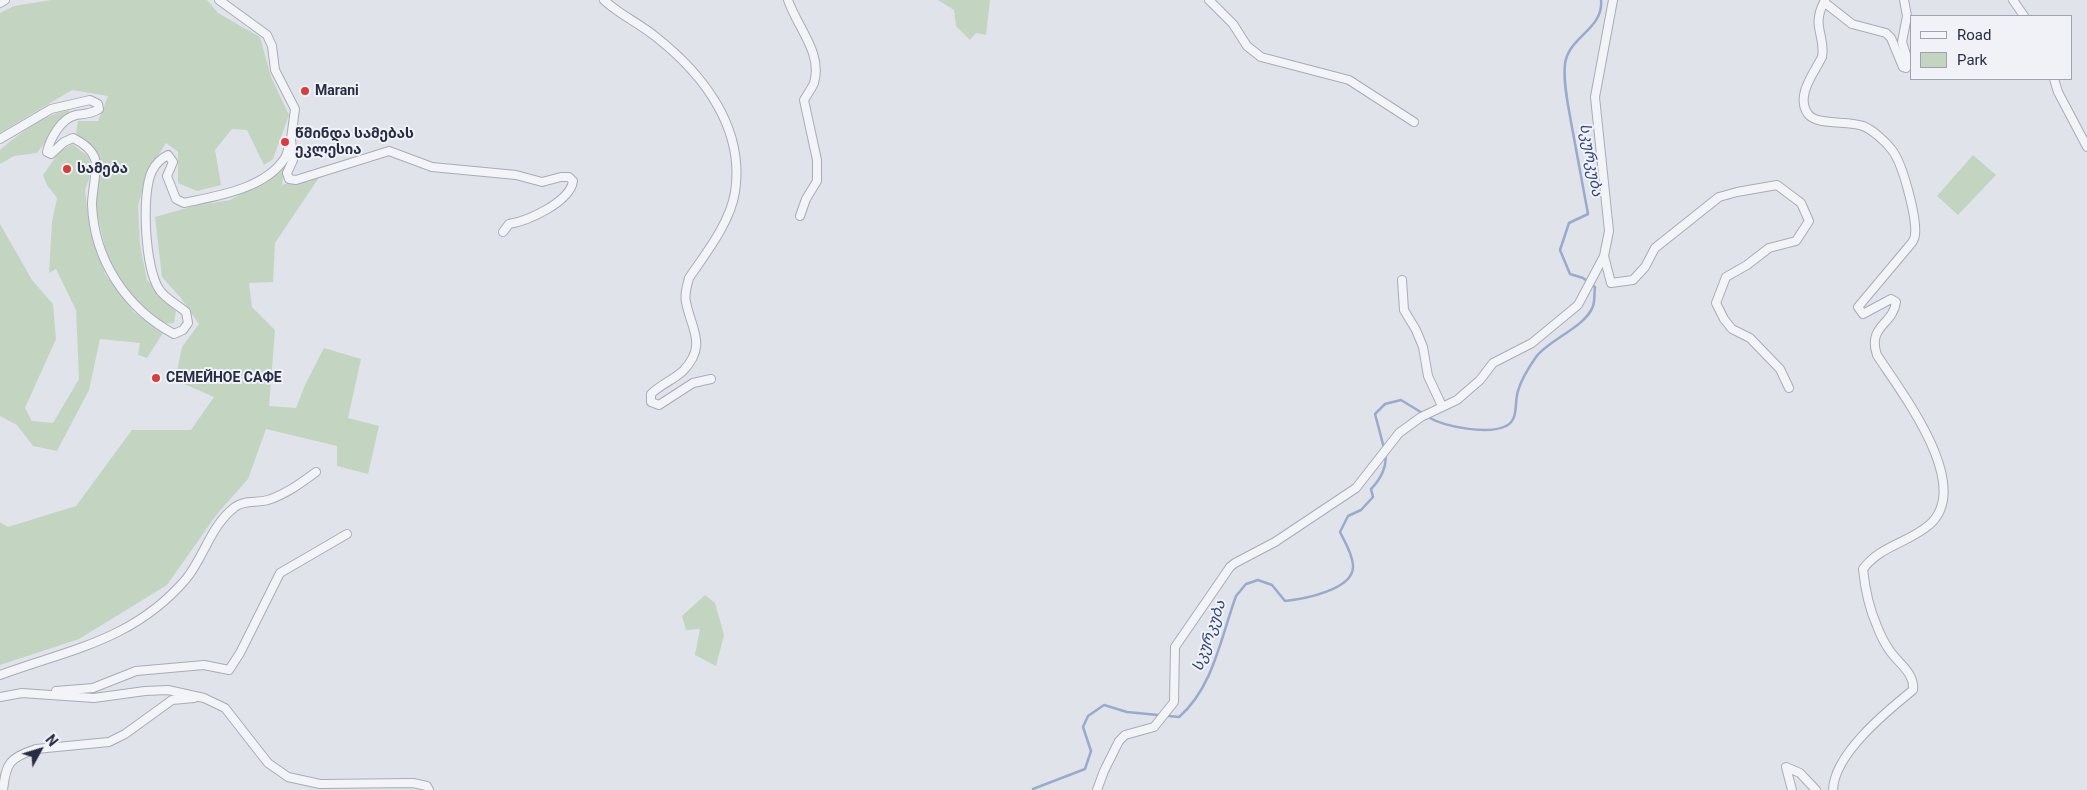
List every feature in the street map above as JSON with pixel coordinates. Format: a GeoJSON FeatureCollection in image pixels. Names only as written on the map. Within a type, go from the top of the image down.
{"type":"FeatureCollection","features":[{"type":"Feature","properties":{"kind":"street"},"geometry":{"type":"LineString","coordinates":[[0,2],[5,0]]}},
{"type":"Feature","properties":{"kind":"street"},"geometry":{"type":"LineString","coordinates":[[0,139],[51,109],[90,100],[98,104],[98,109],[94,112],[73,116],[61,125],[47,152],[51,154],[64,142],[73,138],[89,150],[95,159],[96,171],[92,187],[92,212],[99,246],[105,262],[122,291],[161,327],[174,334],[183,330],[188,323],[186,312],[159,290],[150,263],[144,203],[151,172],[159,160],[168,155],[173,162],[167,176],[176,199],[184,203],[237,191],[273,170],[285,157],[291,139],[295,109],[275,70],[272,46],[267,35],[219,0]]}},
{"type":"Feature","properties":{"kind":"street"},"geometry":{"type":"LineString","coordinates":[[604,0],[617,12],[656,37],[699,78],[725,118],[736,162],[735,192],[725,220],[689,278],[686,288],[686,301],[698,340],[691,358],[683,370],[657,388],[651,394],[651,402],[659,405],[693,383],[711,379]]}},
{"type":"Feature","properties":{"kind":"street"},"geometry":{"type":"LineString","coordinates":[[788,0],[794,18],[814,51],[814,83],[804,100],[817,160],[817,181],[806,199],[800,216]]}},
{"type":"Feature","properties":{"kind":"street"},"geometry":{"type":"LineString","coordinates":[[1209,0],[1233,24],[1247,46],[1261,57],[1350,80],[1414,122]]}},
{"type":"Feature","properties":{"kind":"street"},"geometry":{"type":"LineString","coordinates":[[1097,790],[1104,771],[1125,735],[1154,727],[1174,702],[1176,690],[1174,655],[1176,647],[1230,567],[1275,542],[1356,488],[1399,433],[1431,412],[1457,400],[1480,380],[1493,363],[1532,344],[1578,305],[1604,256],[1609,231],[1608,203],[1595,97],[1613,0]]}},
{"type":"Feature","properties":{"kind":"street"},"geometry":{"type":"LineString","coordinates":[[1833,790],[1836,774],[1864,734],[1913,690],[1914,683],[1906,669],[1889,650],[1877,627],[1866,593],[1863,569],[1878,553],[1928,526],[1935,519],[1942,503],[1943,477],[1932,441],[1877,355],[1874,346],[1874,339],[1878,330],[1895,307],[1896,302],[1891,299],[1863,314],[1858,307],[1910,246],[1915,236],[1909,193],[1899,161],[1892,150],[1864,126],[1847,122],[1818,121],[1808,114],[1804,104],[1804,92],[1822,57],[1823,51],[1818,30],[1818,16],[1825,1],[1852,24],[1886,33],[1891,38],[1903,66],[1906,68],[1909,64],[1902,42],[1907,16],[1904,0]]}},
{"type":"Feature","properties":{"kind":"street"},"geometry":{"type":"LineString","coordinates":[[2013,0],[2023,15]]}},
{"type":"Feature","properties":{"kind":"street"},"geometry":{"type":"LineString","coordinates":[[2054,80],[2058,92],[2087,147]]}},
{"type":"Feature","properties":{"kind":"street"},"geometry":{"type":"LineString","coordinates":[[291,139],[293,160],[287,173],[289,179],[296,180],[389,151],[432,167],[516,175],[542,182],[561,177],[569,177],[574,181],[572,187],[555,205],[520,222],[509,224],[503,232]]}},
{"type":"Feature","properties":{"kind":"street"},"geometry":{"type":"LineString","coordinates":[[1604,256],[1611,283],[1633,280],[1646,267],[1655,248],[1719,197],[1777,185],[1801,203],[1810,221],[1796,241],[1769,248],[1747,265],[1726,277],[1716,303],[1724,319],[1732,329],[1750,338],[1780,369],[1789,388]]}},
{"type":"Feature","properties":{"kind":"street"},"geometry":{"type":"LineString","coordinates":[[1402,280],[1404,310],[1416,330],[1423,347],[1428,376],[1442,406]]}},
{"type":"Feature","properties":{"kind":"street"},"geometry":{"type":"LineString","coordinates":[[0,675],[105,640],[137,623],[186,578],[217,527],[236,506],[246,502],[270,500],[285,493],[316,472]]}},
{"type":"Feature","properties":{"kind":"street"},"geometry":{"type":"LineString","coordinates":[[0,697],[22,693],[93,688],[136,671],[185,665],[204,664],[229,670],[240,653],[280,573],[347,534]]}},
{"type":"Feature","properties":{"kind":"street"},"geometry":{"type":"LineString","coordinates":[[22,693],[94,698],[168,690],[204,698],[225,708],[268,764],[288,777],[320,784],[413,783],[427,786],[429,790]]}},
{"type":"Feature","properties":{"kind":"street"},"geometry":{"type":"LineString","coordinates":[[3,790],[5,769],[13,760],[25,753],[36,749],[109,742],[125,734],[172,700],[204,698]]}},
{"type":"Feature","properties":{"kind":"street"},"geometry":{"type":"LineString","coordinates":[[1792,790],[1786,767],[1800,773],[1816,790]]}},
{"type":"Feature","properties":{"kind":"green space"},"geometry":{"type":"Polygon","coordinates":[[[51,0],[207,0],[218,13],[260,37],[271,77],[289,115],[273,159],[264,165],[247,130],[232,129],[215,150],[221,185],[197,191],[178,183],[178,152],[166,143],[148,171],[138,206],[140,245],[147,280],[176,311],[174,323],[164,324],[129,294],[108,260],[96,209],[100,162],[76,133],[78,121],[98,121],[108,96],[72,90],[0,133],[0,13],[14,6],[51,0]]]}},
{"type":"Feature","properties":{"kind":"green space"},"geometry":{"type":"Polygon","coordinates":[[[938,0],[990,0],[986,35],[976,33],[970,40],[956,26],[954,10],[938,0]]]}},
{"type":"Feature","properties":{"kind":"green space"},"geometry":{"type":"Polygon","coordinates":[[[70,110],[37,153],[14,156],[0,164],[0,150],[16,137],[42,120],[70,110]]]}},
{"type":"Feature","properties":{"kind":"green space"},"geometry":{"type":"Polygon","coordinates":[[[72,144],[89,157],[91,173],[85,190],[88,214],[105,274],[134,312],[163,333],[147,358],[138,355],[140,343],[100,339],[89,390],[57,451],[33,446],[17,425],[0,416],[0,224],[32,280],[53,304],[56,339],[25,408],[32,421],[53,423],[79,379],[76,310],[56,269],[49,273],[52,222],[57,198],[47,185],[43,175],[59,152],[72,144]]]}},
{"type":"Feature","properties":{"kind":"green space"},"geometry":{"type":"Polygon","coordinates":[[[1973,155],[1996,175],[1958,215],[1937,196],[1973,155]]]}},
{"type":"Feature","properties":{"kind":"green space"},"geometry":{"type":"Polygon","coordinates":[[[286,159],[282,185],[322,173],[275,243],[273,282],[249,283],[252,307],[275,330],[269,406],[296,408],[305,385],[324,348],[361,359],[348,418],[379,426],[368,474],[337,466],[337,446],[266,429],[248,479],[217,514],[167,585],[79,639],[0,665],[0,522],[8,527],[76,506],[132,430],[191,430],[214,397],[175,380],[182,347],[199,324],[180,297],[162,277],[155,217],[194,206],[230,200],[266,180],[286,159]]]}},
{"type":"Feature","properties":{"kind":"green space"},"geometry":{"type":"Polygon","coordinates":[[[705,595],[715,603],[724,635],[716,666],[695,655],[700,629],[686,630],[682,616],[705,595]]]}},
{"type":"Feature","properties":{"kind":"waterway","name":"სკურკუბა"},"geometry":{"type":"LineString","coordinates":[[1428,417],[1435,421],[1467,429],[1489,430],[1506,426],[1513,420],[1519,387],[1536,357],[1583,320],[1593,306],[1595,287],[1583,278],[1570,274],[1560,250],[1569,223],[1588,214],[1567,101],[1565,64],[1572,47],[1597,18],[1601,0]]}},
{"type":"Feature","properties":{"kind":"waterway","name":"სკურკუბა"},"geometry":{"type":"LineString","coordinates":[[1384,448],[1375,414],[1385,404],[1401,400],[1424,414]]}},
{"type":"Feature","properties":{"kind":"waterway","name":"სკურკუბა"},"geometry":{"type":"LineString","coordinates":[[1033,789],[1085,769],[1091,751],[1083,727],[1088,716],[1104,705],[1127,712],[1179,717],[1191,705],[1208,677],[1236,596],[1246,584],[1258,580],[1272,585],[1285,601],[1326,592],[1346,581],[1351,574],[1353,565],[1350,552],[1340,532],[1348,516],[1361,510],[1373,497],[1371,489],[1382,473],[1386,458],[1385,453]]}},
{"type":"Feature","properties":{"kind":"place","name":"Marani"},"geometry":{"type":"Point","coordinates":[305,91]}},
{"type":"Feature","properties":{"kind":"place","name":"წმინდა სამებას ეკლესია"},"geometry":{"type":"Point","coordinates":[285,142]}},
{"type":"Feature","properties":{"kind":"place","name":"სამება"},"geometry":{"type":"Point","coordinates":[67,169]}},
{"type":"Feature","properties":{"kind":"place","name":"СЕМЕЙНОЕ САФЕ"},"geometry":{"type":"Point","coordinates":[156,378]}}]}
